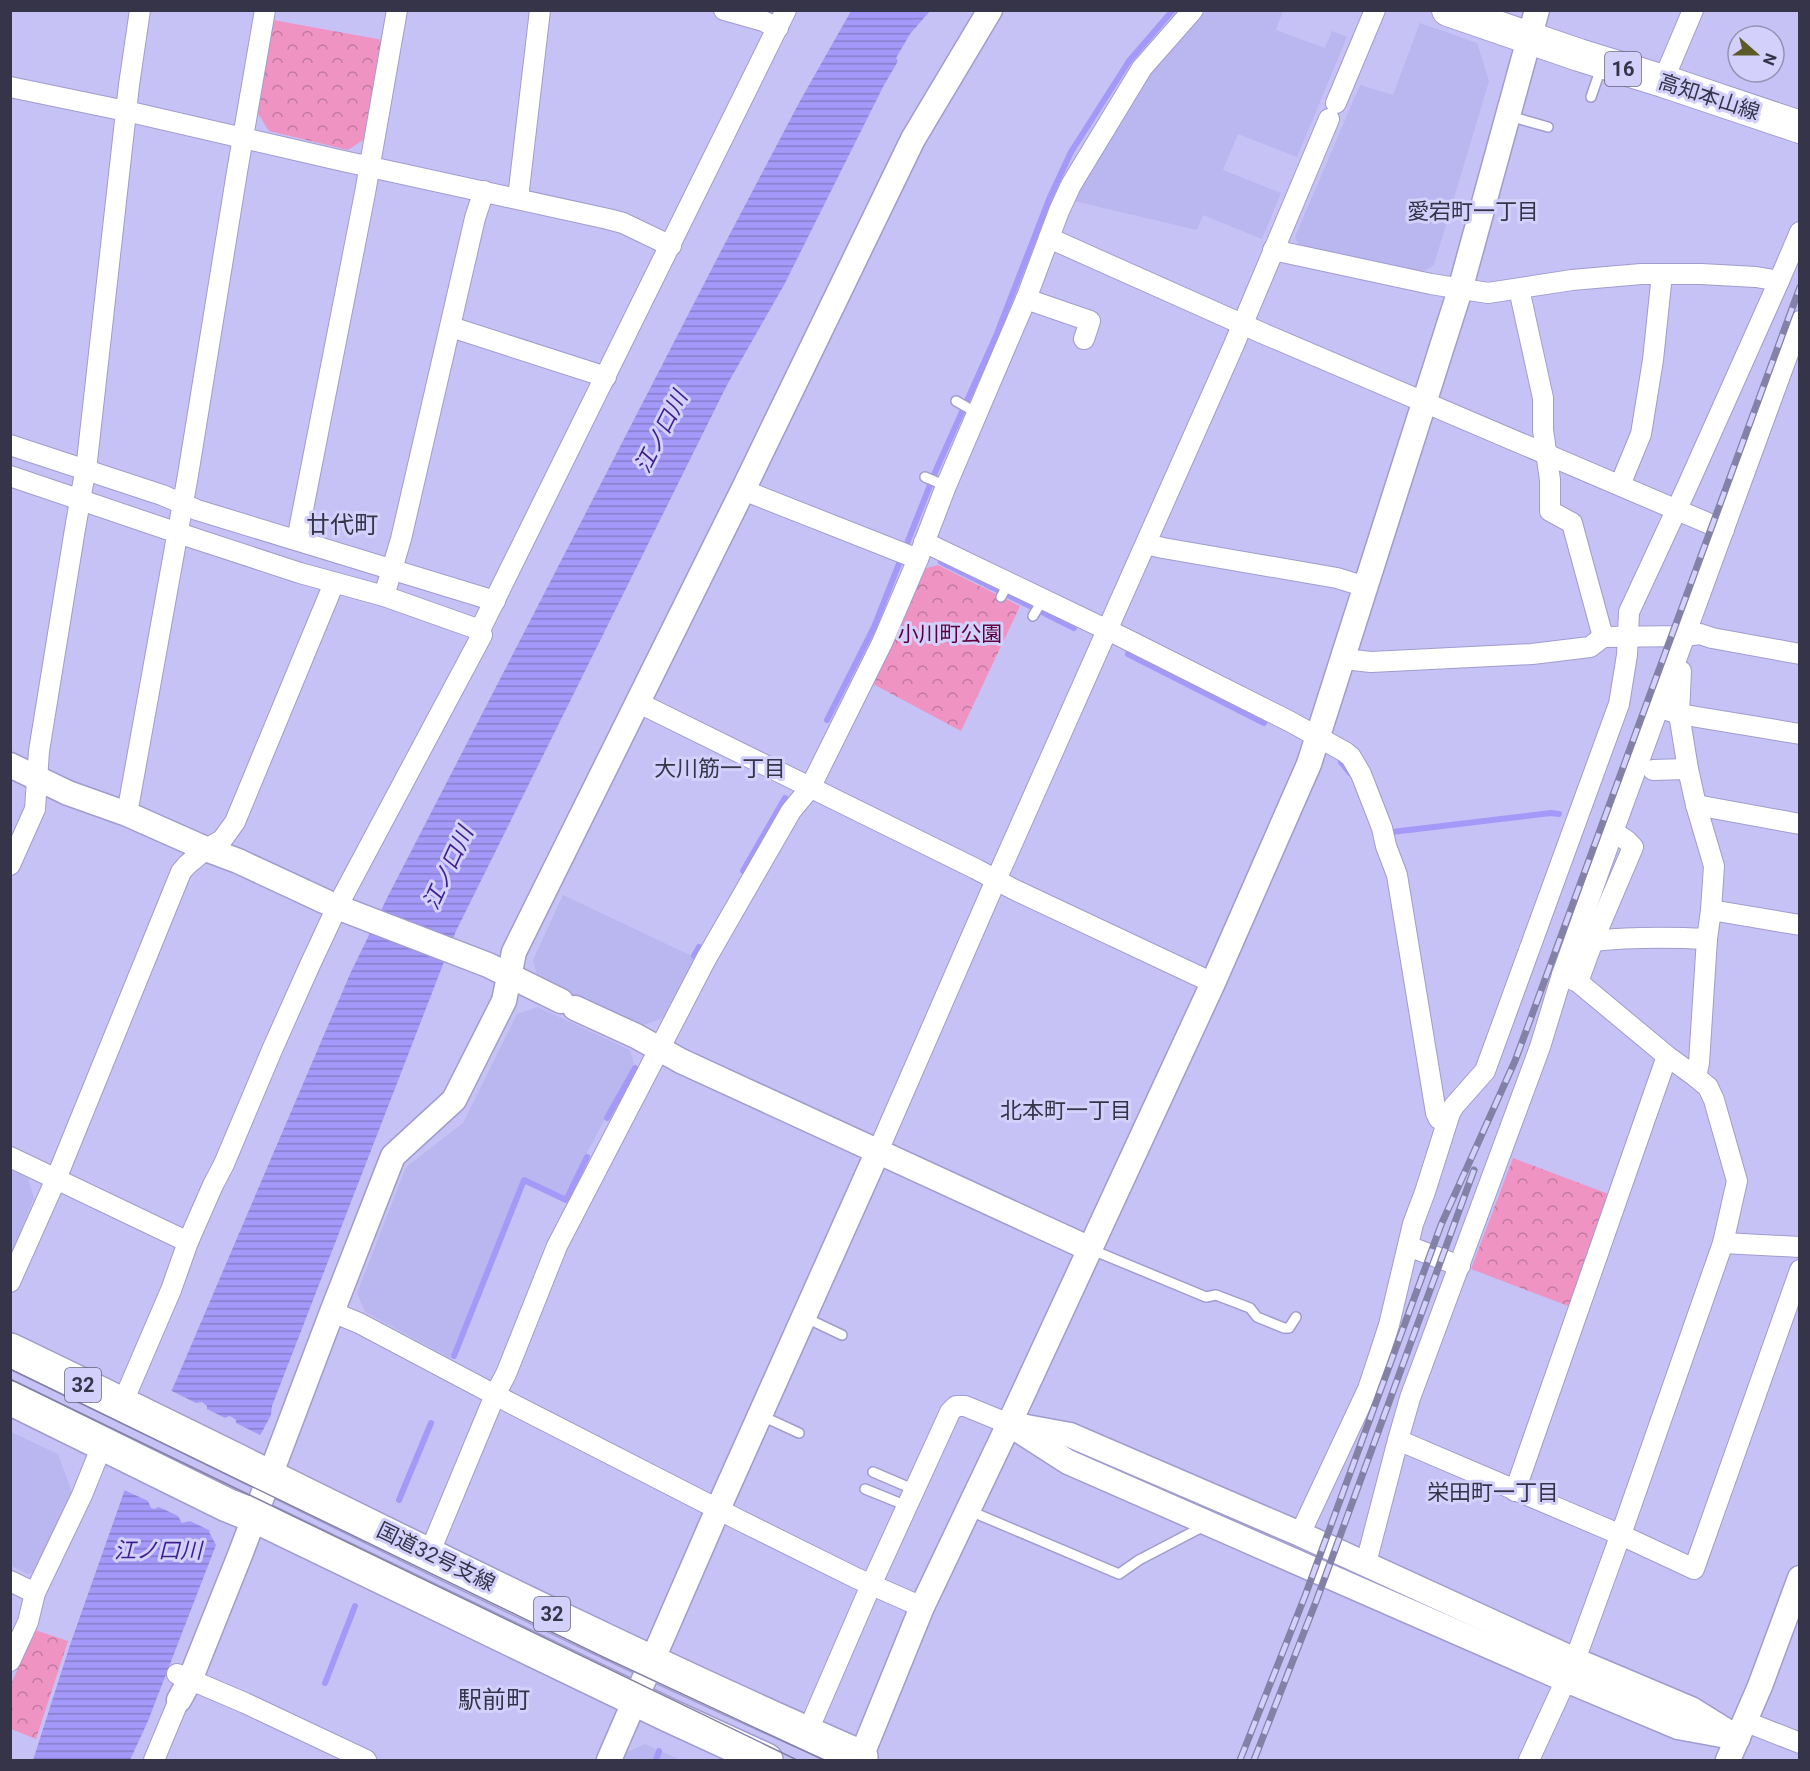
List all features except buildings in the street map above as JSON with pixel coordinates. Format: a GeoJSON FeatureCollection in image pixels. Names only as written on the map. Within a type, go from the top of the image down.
{"type":"FeatureCollection","features":[{"type":"Feature","properties":{"kind":"highway","name":"国道32号支線"},"geometry":{"type":"LineString","coordinates":[[10,1350],[651,1662],[864,1759]]}},
{"type":"Feature","properties":{"kind":"highway","name":"国道32号支線"},"geometry":{"type":"LineString","coordinates":[[10,1398],[241,1511],[765,1760]]}},
{"type":"Feature","properties":{"kind":"main road","name":"高知本山線"},"geometry":{"type":"LineString","coordinates":[[1448,10],[1534,24],[1602,63],[1800,127]]}},
{"type":"Feature","properties":{"kind":"street"},"geometry":{"type":"LineString","coordinates":[[10,865],[35,809],[39,751],[86,470],[126,111],[140,10]]}},
{"type":"Feature","properties":{"kind":"street"},"geometry":{"type":"LineString","coordinates":[[126,814],[178,533],[265,10]]}},
{"type":"Feature","properties":{"kind":"street"},"geometry":{"type":"LineString","coordinates":[[297,540],[370,166],[397,10]]}},
{"type":"Feature","properties":{"kind":"street"},"geometry":{"type":"LineString","coordinates":[[518,198],[540,10]]}},
{"type":"Feature","properties":{"kind":"street"},"geometry":{"type":"LineString","coordinates":[[724,10],[763,21],[782,19]]}},
{"type":"Feature","properties":{"kind":"street"},"geometry":{"type":"LineString","coordinates":[[154,1761],[241,1511],[332,1312],[393,1156],[454,1100],[504,1001],[514,952],[743,490],[913,139],[990,10]]}},
{"type":"Feature","properties":{"kind":"street"},"geometry":{"type":"LineString","coordinates":[[429,1554],[495,1395],[506,1374],[557,1246],[706,959],[785,821],[810,788],[882,643],[912,552],[946,486],[1026,299],[1048,238],[1071,185],[1142,68],[1193,10]]}},
{"type":"Feature","properties":{"kind":"street"},"geometry":{"type":"LineString","coordinates":[[609,1761],[718,1509],[1243,324],[1375,10]]}},
{"type":"Feature","properties":{"kind":"street"},"geometry":{"type":"LineString","coordinates":[[1663,81],[1693,10]]}},
{"type":"Feature","properties":{"kind":"street"},"geometry":{"type":"LineString","coordinates":[[122,1404],[171,1290],[188,1242],[338,907],[482,635],[480,630],[782,19]]}},
{"type":"Feature","properties":{"kind":"street"},"geometry":{"type":"LineString","coordinates":[[864,1759],[922,1607],[1213,984],[1309,764],[1460,290],[1534,24]]}},
{"type":"Feature","properties":{"kind":"street"},"geometry":{"type":"LineString","coordinates":[[10,87],[623,223],[671,246]]}},
{"type":"Feature","properties":{"kind":"street"},"geometry":{"type":"LineString","coordinates":[[384,596],[404,528],[474,218],[484,191]]}},
{"type":"Feature","properties":{"kind":"street"},"geometry":{"type":"LineString","coordinates":[[1300,1534],[1368,1389],[1389,1325],[1413,1224],[1446,1122],[1454,1106],[1485,1071],[1619,704],[1629,637],[1629,612],[1800,232]]}},
{"type":"Feature","properties":{"kind":"street"},"geometry":{"type":"LineString","coordinates":[[1048,238],[1724,530]]}},
{"type":"Feature","properties":{"kind":"street"},"geometry":{"type":"LineString","coordinates":[[1273,250],[1460,290],[1488,293],[1615,276],[1662,274],[1779,281]]}},
{"type":"Feature","properties":{"kind":"street"},"geometry":{"type":"LineString","coordinates":[[1620,485],[1641,434],[1653,360],[1662,274]]}},
{"type":"Feature","properties":{"kind":"street"},"geometry":{"type":"LineString","coordinates":[[1518,289],[1543,398],[1543,430],[1547,455],[1550,511],[1572,523],[1603,637]]}},
{"type":"Feature","properties":{"kind":"street"},"geometry":{"type":"LineString","coordinates":[[1026,299],[1090,321],[1084,339]]}},
{"type":"Feature","properties":{"kind":"street"},"geometry":{"type":"LineString","coordinates":[[1570,979],[1613,832],[1800,321]]}},
{"type":"Feature","properties":{"kind":"street"},"geometry":{"type":"LineString","coordinates":[[451,327],[606,377]]}},
{"type":"Feature","properties":{"kind":"street"},"geometry":{"type":"LineString","coordinates":[[10,445],[183,503],[197,510],[495,601]]}},
{"type":"Feature","properties":{"kind":"street"},"geometry":{"type":"LineString","coordinates":[[10,476],[178,533],[334,583],[384,596],[480,630]]}},
{"type":"Feature","properties":{"kind":"street"},"geometry":{"type":"LineString","coordinates":[[743,490],[912,552],[1005,590],[1043,599],[1319,737],[1351,757],[1361,774],[1397,874],[1436,1113],[1439,1119],[1446,1122]]}},
{"type":"Feature","properties":{"kind":"street"},"geometry":{"type":"LineString","coordinates":[[1146,544],[1337,578],[1366,587]]}},
{"type":"Feature","properties":{"kind":"street"},"geometry":{"type":"LineString","coordinates":[[10,1282],[56,1179],[181,872],[206,849],[222,840],[235,822],[334,583]]}},
{"type":"Feature","properties":{"kind":"street"},"geometry":{"type":"LineString","coordinates":[[1344,659],[1371,662],[1532,654],[1590,647],[1603,637],[1700,634],[1800,654]]}},
{"type":"Feature","properties":{"kind":"street"},"geometry":{"type":"LineString","coordinates":[[1681,671],[1678,714],[1696,805],[1714,866],[1696,1077]]}},
{"type":"Feature","properties":{"kind":"street"},"geometry":{"type":"LineString","coordinates":[[637,702],[996,880],[1213,984]]}},
{"type":"Feature","properties":{"kind":"street"},"geometry":{"type":"LineString","coordinates":[[1659,708],[1678,714],[1800,734]]}},
{"type":"Feature","properties":{"kind":"street"},"geometry":{"type":"LineString","coordinates":[[10,765],[68,793],[126,814],[238,861],[338,907],[488,965],[636,1036],[681,1061],[1090,1249]]}},
{"type":"Feature","properties":{"kind":"street"},"geometry":{"type":"LineString","coordinates":[[1653,770],[1688,769]]}},
{"type":"Feature","properties":{"kind":"street"},"geometry":{"type":"LineString","coordinates":[[1696,805],[1800,824]]}},
{"type":"Feature","properties":{"kind":"street"},"geometry":{"type":"LineString","coordinates":[[1366,1563],[1410,1398],[1540,1047],[1570,979],[1593,941],[1633,847],[1613,832]]}},
{"type":"Feature","properties":{"kind":"street"},"geometry":{"type":"LineString","coordinates":[[1711,910],[1800,925]]}},
{"type":"Feature","properties":{"kind":"street"},"geometry":{"type":"LineString","coordinates":[[1593,941],[1647,937],[1707,939]]}},
{"type":"Feature","properties":{"kind":"street"},"geometry":{"type":"LineString","coordinates":[[1529,1761],[1571,1670],[1621,1535],[1723,1242],[1737,1181],[1714,1100],[1708,1088],[1570,979]]}},
{"type":"Feature","properties":{"kind":"street"},"geometry":{"type":"LineString","coordinates":[[1515,1491],[1667,1056]]}},
{"type":"Feature","properties":{"kind":"street"},"geometry":{"type":"LineString","coordinates":[[10,1157],[188,1242]]}},
{"type":"Feature","properties":{"kind":"street"},"geometry":{"type":"LineString","coordinates":[[1723,1242],[1800,1246]]}},
{"type":"Feature","properties":{"kind":"street"},"geometry":{"type":"LineString","coordinates":[[1408,1246],[1460,1266]]}},
{"type":"Feature","properties":{"kind":"street"},"geometry":{"type":"LineString","coordinates":[[1398,1440],[1621,1535],[1694,1569],[1800,1270]]}},
{"type":"Feature","properties":{"kind":"street"},"geometry":{"type":"LineString","coordinates":[[332,1312],[358,1323],[718,1509],[871,1585],[922,1607]]}},
{"type":"Feature","properties":{"kind":"street"},"geometry":{"type":"LineString","coordinates":[[807,1733],[950,1412],[956,1406],[965,1406],[1009,1424],[1068,1462],[1208,1524],[1571,1670],[1691,1709],[1741,1730],[1800,1743]]}},
{"type":"Feature","properties":{"kind":"street"},"geometry":{"type":"LineString","coordinates":[[1009,1424],[1070,1436],[1300,1534],[1366,1563],[1571,1670]]}},
{"type":"Feature","properties":{"kind":"street"},"geometry":{"type":"LineString","coordinates":[[10,1661],[28,1622],[35,1593],[82,1495],[103,1443]]}},
{"type":"Feature","properties":{"kind":"street"},"geometry":{"type":"LineString","coordinates":[[1728,1761],[1760,1686],[1800,1578]]}},
{"type":"Feature","properties":{"kind":"street"},"geometry":{"type":"LineString","coordinates":[[10,1581],[35,1593]]}},
{"type":"Feature","properties":{"kind":"street"},"geometry":{"type":"LineString","coordinates":[[182,1685],[245,1703],[366,1761]]}},
{"type":"Feature","properties":{"kind":"lane"},"geometry":{"type":"LineString","coordinates":[[1591,97],[1602,63]]}},
{"type":"Feature","properties":{"kind":"lane"},"geometry":{"type":"LineString","coordinates":[[1509,116],[1548,127]]}},
{"type":"Feature","properties":{"kind":"lane"},"geometry":{"type":"LineString","coordinates":[[956,401],[977,413]]}},
{"type":"Feature","properties":{"kind":"lane"},"geometry":{"type":"LineString","coordinates":[[925,477],[946,486]]}},
{"type":"Feature","properties":{"kind":"lane"},"geometry":{"type":"LineString","coordinates":[[1033,616],[1043,599]]}},
{"type":"Feature","properties":{"kind":"lane"},"geometry":{"type":"LineString","coordinates":[[1090,1249],[1206,1297],[1216,1295],[1250,1308],[1257,1317],[1284,1329],[1289,1328],[1296,1317]]}},
{"type":"Feature","properties":{"kind":"lane"},"geometry":{"type":"LineString","coordinates":[[804,1317],[842,1335]]}},
{"type":"Feature","properties":{"kind":"lane"},"geometry":{"type":"LineString","coordinates":[[760,1415],[799,1433]]}},
{"type":"Feature","properties":{"kind":"lane"},"geometry":{"type":"LineString","coordinates":[[873,1472],[911,1498]]}},
{"type":"Feature","properties":{"kind":"lane"},"geometry":{"type":"LineString","coordinates":[[865,1489],[911,1498]]}},
{"type":"Feature","properties":{"kind":"lane"},"geometry":{"type":"LineString","coordinates":[[968,1510],[1119,1574],[1139,1560],[1208,1524]]}},
{"type":"Feature","properties":{"kind":"shaded area"},"geometry":{"type":"Polygon","coordinates":[[[1207,11],[1283,11],[1276,30],[1325,48],[1332,31],[1347,37],[1297,157],[1238,134],[1223,170],[1281,193],[1262,239],[1203,215],[1197,230],[1074,201],[1149,73],[1207,11]]]}},
{"type":"Feature","properties":{"kind":"shaded area"},"geometry":{"type":"Polygon","coordinates":[[[1420,23],[1477,43],[1489,81],[1434,265],[1418,275],[1301,250],[1295,237],[1360,85],[1393,95],[1420,23]]]}},
{"type":"Feature","properties":{"kind":"shaded area"},"geometry":{"type":"Polygon","coordinates":[[[563,895],[696,958],[666,1017],[641,1026],[538,979],[533,960],[563,895]]]}},
{"type":"Feature","properties":{"kind":"shaded area"},"geometry":{"type":"Polygon","coordinates":[[[538,1007],[630,1050],[634,1063],[564,1197],[523,1176],[450,1358],[365,1312],[357,1293],[406,1167],[463,1123],[517,1014],[538,1007]]]}},
{"type":"Feature","properties":{"kind":"shaded area"},"geometry":{"type":"Polygon","coordinates":[[[11,1170],[28,1178],[34,1198],[11,1255],[11,1170]]]}},
{"type":"Feature","properties":{"kind":"shaded area"},"geometry":{"type":"Polygon","coordinates":[[[11,1432],[58,1454],[72,1492],[37,1571],[28,1574],[11,1566],[11,1432]]]}},
{"type":"Feature","properties":{"kind":"shaded area"},"geometry":{"type":"Polygon","coordinates":[[[645,1744],[680,1760],[624,1760],[627,1752],[645,1744]]]}},
{"type":"Feature","properties":{"kind":"green space"},"geometry":{"type":"Polygon","coordinates":[[[273,20],[383,40],[366,138],[348,150],[269,131],[257,112],[273,20]]]}},
{"type":"Feature","properties":{"kind":"green space","name":"小川町公園"},"geometry":{"type":"Polygon","coordinates":[[[938,565],[1020,606],[961,731],[873,684],[923,569],[938,565]]]}},
{"type":"Feature","properties":{"kind":"green space"},"geometry":{"type":"Polygon","coordinates":[[[1513,1158],[1611,1195],[1571,1307],[1471,1269],[1513,1158]]]}},
{"type":"Feature","properties":{"kind":"green space"},"geometry":{"type":"Polygon","coordinates":[[[35,1630],[68,1641],[36,1739],[11,1729],[11,1684],[35,1630]]]}},
{"type":"Feature","properties":{"kind":"water","name":"江ノ口川"},"geometry":{"type":"Polygon","coordinates":[[[851,11],[930,11],[910,34],[896,58],[898,61],[784,285],[727,385],[456,931],[272,1406],[271,1415],[209,1532],[216,1545],[148,1721],[130,1760],[33,1760],[70,1645],[124,1492],[175,1383],[350,974],[722,249],[800,101],[851,11]]]}},
{"type":"Feature","properties":{"kind":"pier"},"geometry":{"type":"Polygon","coordinates":[[[170,1390],[196,1403],[202,1402],[207,1409],[225,1418],[232,1417],[236,1423],[260,1435],[263,1433],[213,1532],[190,1521],[182,1523],[178,1516],[159,1507],[151,1508],[148,1501],[122,1489],[170,1390]]]}},
{"type":"Feature","properties":{"kind":"waterway"},"geometry":{"type":"LineString","coordinates":[[827,720],[874,627],[936,470],[996,336],[1050,197],[1071,152],[1129,61],[1173,10]]}},
{"type":"Feature","properties":{"kind":"waterway"},"geometry":{"type":"LineString","coordinates":[[941,562],[1074,628]]}},
{"type":"Feature","properties":{"kind":"waterway"},"geometry":{"type":"LineString","coordinates":[[1128,654],[1264,723]]}},
{"type":"Feature","properties":{"kind":"waterway"},"geometry":{"type":"LineString","coordinates":[[1341,762],[1350,773]]}},
{"type":"Feature","properties":{"kind":"waterway"},"geometry":{"type":"LineString","coordinates":[[743,871],[785,798]]}},
{"type":"Feature","properties":{"kind":"waterway"},"geometry":{"type":"LineString","coordinates":[[1392,832],[1551,813],[1559,814]]}},
{"type":"Feature","properties":{"kind":"waterway"},"geometry":{"type":"LineString","coordinates":[[694,956],[699,947]]}},
{"type":"Feature","properties":{"kind":"waterway"},"geometry":{"type":"LineString","coordinates":[[607,1118],[635,1068]]}},
{"type":"Feature","properties":{"kind":"waterway"},"geometry":{"type":"LineString","coordinates":[[454,1356],[524,1180],[566,1200],[587,1157]]}},
{"type":"Feature","properties":{"kind":"waterway"},"geometry":{"type":"LineString","coordinates":[[399,1500],[431,1423]]}},
{"type":"Feature","properties":{"kind":"waterway"},"geometry":{"type":"LineString","coordinates":[[325,1683],[355,1606]]}},
{"type":"Feature","properties":{"kind":"waterway"},"geometry":{"type":"LineString","coordinates":[[656,1760],[659,1751]]}},
{"type":"Feature","properties":{"kind":"tram line"},"geometry":{"type":"LineString","coordinates":[[10,1369],[603,1657],[824,1760]]}},
{"type":"Feature","properties":{"kind":"tram line"},"geometry":{"type":"LineString","coordinates":[[10,1379],[797,1760]]}},
{"type":"Feature","properties":{"kind":"railway"},"geometry":{"type":"LineString","coordinates":[[1240,1760],[1305,1596],[1441,1225],[1515,1061],[1800,287]]}},
{"type":"Feature","properties":{"kind":"railway"},"geometry":{"type":"LineString","coordinates":[[1254,1760],[1317,1599],[1474,1170]]}},
{"type":"Feature","properties":{"kind":"district","name":"愛宕町一丁目"},"geometry":{"type":"Point","coordinates":[1473,211]}},
{"type":"Feature","properties":{"kind":"district","name":"廿代町"},"geometry":{"type":"Point","coordinates":[342,525]}},
{"type":"Feature","properties":{"kind":"district","name":"大川筋一丁目"},"geometry":{"type":"Point","coordinates":[720,768]}},
{"type":"Feature","properties":{"kind":"district","name":"北本町一丁目"},"geometry":{"type":"Point","coordinates":[1066,1110]}},
{"type":"Feature","properties":{"kind":"district","name":"栄田町一丁目"},"geometry":{"type":"Point","coordinates":[1493,1492]}},
{"type":"Feature","properties":{"kind":"district","name":"駅前町"},"geometry":{"type":"Point","coordinates":[494,1700]}}]}
